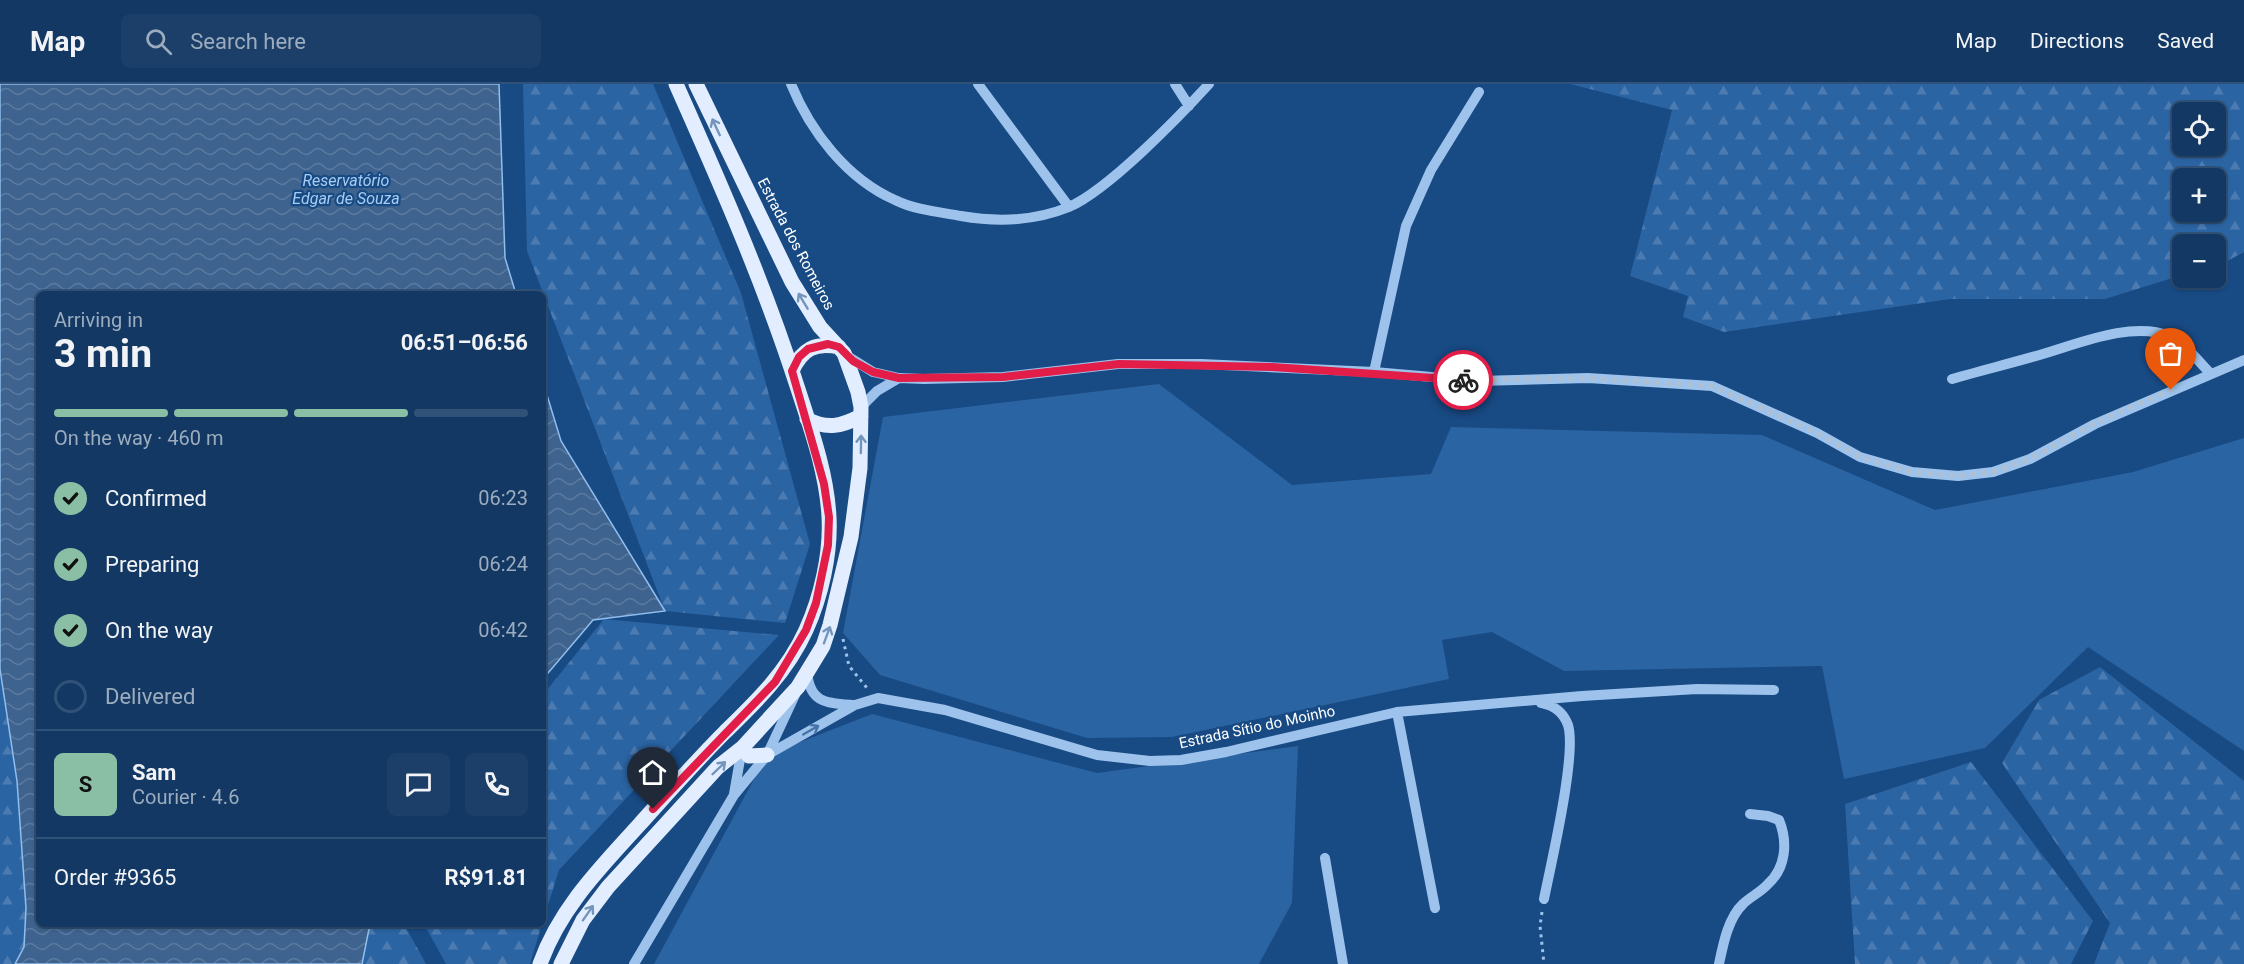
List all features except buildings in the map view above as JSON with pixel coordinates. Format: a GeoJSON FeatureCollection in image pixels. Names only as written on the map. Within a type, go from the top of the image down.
{"type":"FeatureCollection","features":[{"type":"Feature","properties":{"kind":"main road"},"geometry":{"type":"LineString","coordinates":[[540,964],[555,929],[579,891],[705,752],[786,668],[806,630],[823,576],[828,545],[829,517],[824,484],[792,371],[747,243],[676,84]]}},
{"type":"Feature","properties":{"kind":"main road","name":"Estrada dos Romeiros"},"geometry":{"type":"LineString","coordinates":[[561,964],[572,938],[602,895],[718,767],[742,748],[798,687],[822,646],[830,626],[844,574],[860,468],[861,411],[842,350],[820,327],[792,282],[696,84]]}},
{"type":"Feature","properties":{"kind":"main road"},"geometry":{"type":"LineString","coordinates":[[792,371],[799,357],[808,349],[818,345],[842,350]]}},
{"type":"Feature","properties":{"kind":"main road"},"geometry":{"type":"LineString","coordinates":[[807,419],[820,426],[836,426],[861,411]]}},
{"type":"Feature","properties":{"kind":"main road"},"geometry":{"type":"LineString","coordinates":[[766,691],[745,734],[742,748],[748,756],[767,755]]}},
{"type":"Feature","properties":{"kind":"street"},"geometry":{"type":"LineString","coordinates":[[791,84],[807,117],[827,146],[858,177],[896,201],[922,209],[998,219],[1034,217],[1070,207],[1101,186],[1209,84]]}},
{"type":"Feature","properties":{"kind":"street"},"geometry":{"type":"LineString","coordinates":[[978,84],[1070,207]]}},
{"type":"Feature","properties":{"kind":"street"},"geometry":{"type":"LineString","coordinates":[[1175,84],[1189,105]]}},
{"type":"Feature","properties":{"kind":"street"},"geometry":{"type":"LineString","coordinates":[[1374,372],[1406,226],[1431,170],[1479,92]]}},
{"type":"Feature","properties":{"kind":"street"},"geometry":{"type":"LineString","coordinates":[[1952,379],[2090,340],[2128,332],[2150,332],[2170,337],[2210,373]]}},
{"type":"Feature","properties":{"kind":"street"},"geometry":{"type":"LineString","coordinates":[[842,350],[873,372],[899,378],[1003,377],[1119,364],[1200,364],[1374,372],[1478,381],[1588,378],[1712,386],[1817,433],[1860,457],[1912,472],[1958,476],[1993,472],[2030,459],[2095,423],[2244,360]]}},
{"type":"Feature","properties":{"kind":"street"},"geometry":{"type":"LineString","coordinates":[[861,411],[877,391],[899,378]]}},
{"type":"Feature","properties":{"kind":"street"},"geometry":{"type":"LineString","coordinates":[[807,672],[813,695],[823,702],[855,705]]}},
{"type":"Feature","properties":{"kind":"street"},"geometry":{"type":"LineString","coordinates":[[634,964],[734,795],[767,755],[798,687]]}},
{"type":"Feature","properties":{"kind":"street","name":"Estrada Sítio do Moinho"},"geometry":{"type":"LineString","coordinates":[[767,755],[855,705],[878,698],[945,710],[1088,753],[1124,760],[1150,761],[1181,760],[1226,752],[1397,712],[1697,689],[1774,690]]}},
{"type":"Feature","properties":{"kind":"street"},"geometry":{"type":"LineString","coordinates":[[1532,700],[1552,706],[1560,712],[1569,728],[1570,744],[1557,834],[1544,898]]}},
{"type":"Feature","properties":{"kind":"street"},"geometry":{"type":"LineString","coordinates":[[1397,712],[1436,908]]}},
{"type":"Feature","properties":{"kind":"street"},"geometry":{"type":"LineString","coordinates":[[734,795],[742,748]]}},
{"type":"Feature","properties":{"kind":"street"},"geometry":{"type":"LineString","coordinates":[[1719,964],[1736,914],[1743,904],[1777,875],[1782,863],[1785,836],[1779,820],[1750,814]]}},
{"type":"Feature","properties":{"kind":"street"},"geometry":{"type":"LineString","coordinates":[[1325,858],[1343,964]]}},
{"type":"Feature","properties":{"kind":"path"},"geometry":{"type":"LineString","coordinates":[[843,633],[849,666],[860,683],[878,698]]}},
{"type":"Feature","properties":{"kind":"path"},"geometry":{"type":"LineString","coordinates":[[1544,898],[1540,926],[1544,964]]}},
{"type":"Feature","properties":{"kind":"green space"},"geometry":{"type":"Polygon","coordinates":[[[523,84],[653,84],[741,293],[810,544],[785,623],[665,611],[546,301],[546,291],[542,291],[527,251],[523,84]]]}},
{"type":"Feature","properties":{"kind":"green space"},"geometry":{"type":"Polygon","coordinates":[[[1570,84],[2244,84],[2244,252],[2226,262],[2226,234],[2172,234],[2172,278],[2105,299],[1950,299],[1724,332],[1683,317],[1688,296],[1630,276],[1672,110],[1570,84]]]}},
{"type":"Feature","properties":{"kind":"green space"},"geometry":{"type":"Polygon","coordinates":[[[1159,384],[1292,485],[1431,474],[1451,427],[1762,435],[1935,510],[2133,472],[2244,438],[2244,751],[2088,647],[1985,748],[1844,779],[1822,666],[1564,671],[1492,632],[1442,640],[1449,679],[1172,737],[1087,738],[880,675],[843,633],[883,417],[1159,384]]]}},
{"type":"Feature","properties":{"kind":"green space"},"geometry":{"type":"Polygon","coordinates":[[[604,619],[779,635],[559,870],[546,911],[546,691],[604,619]]]}},
{"type":"Feature","properties":{"kind":"green space"},"geometry":{"type":"Polygon","coordinates":[[[2100,667],[2244,781],[2244,964],[2094,964],[2110,923],[2002,763],[2039,700],[2100,667]]]}},
{"type":"Feature","properties":{"kind":"green space"},"geometry":{"type":"Polygon","coordinates":[[[0,669],[17,781],[26,908],[24,947],[15,964],[0,964],[0,669]]]}},
{"type":"Feature","properties":{"kind":"green space"},"geometry":{"type":"Polygon","coordinates":[[[872,714],[1097,773],[1298,746],[1292,903],[1259,964],[654,964],[767,755],[872,714]]]}},
{"type":"Feature","properties":{"kind":"green space"},"geometry":{"type":"Polygon","coordinates":[[[1971,762],[2093,921],[2071,964],[1855,964],[1845,804],[1971,762]]]}},
{"type":"Feature","properties":{"kind":"green space"},"geometry":{"type":"Polygon","coordinates":[[[365,927],[406,927],[426,964],[355,964],[365,927]]]}},
{"type":"Feature","properties":{"kind":"green space"},"geometry":{"type":"Polygon","coordinates":[[[426,927],[541,927],[530,964],[446,964],[426,927]]]}},
{"type":"Feature","properties":{"kind":"water","name":"Reservatório Edgar de Souza"},"geometry":{"type":"Polygon","coordinates":[[[0,84],[499,84],[505,258],[515,291],[36,291],[36,927],[369,927],[362,964],[15,964],[24,947],[26,908],[17,781],[0,669],[0,84]]]}},
{"type":"Feature","properties":{"kind":"water"},"geometry":{"type":"Polygon","coordinates":[[[546,392],[561,441],[665,611],[593,620],[546,675],[546,392]]]}},
{"type":"Feature","properties":{"kind":"way so far"},"geometry":{"type":"LineString","coordinates":[[1463,380],[1588,378],[1712,386],[1817,433],[1860,457],[1912,472],[1958,476],[1993,472],[2030,459],[2095,423],[2171,390]]}},
{"type":"Feature","properties":{"kind":"route"},"geometry":{"type":"LineString","coordinates":[[653,809],[705,752],[775,682],[786,668],[806,630],[816,603],[828,545],[829,517],[824,484],[792,371],[799,357],[808,349],[828,344],[839,347],[863,367],[873,372],[899,378],[1003,377],[1119,364],[1200,364],[1374,372],[1463,380]]}}]}
